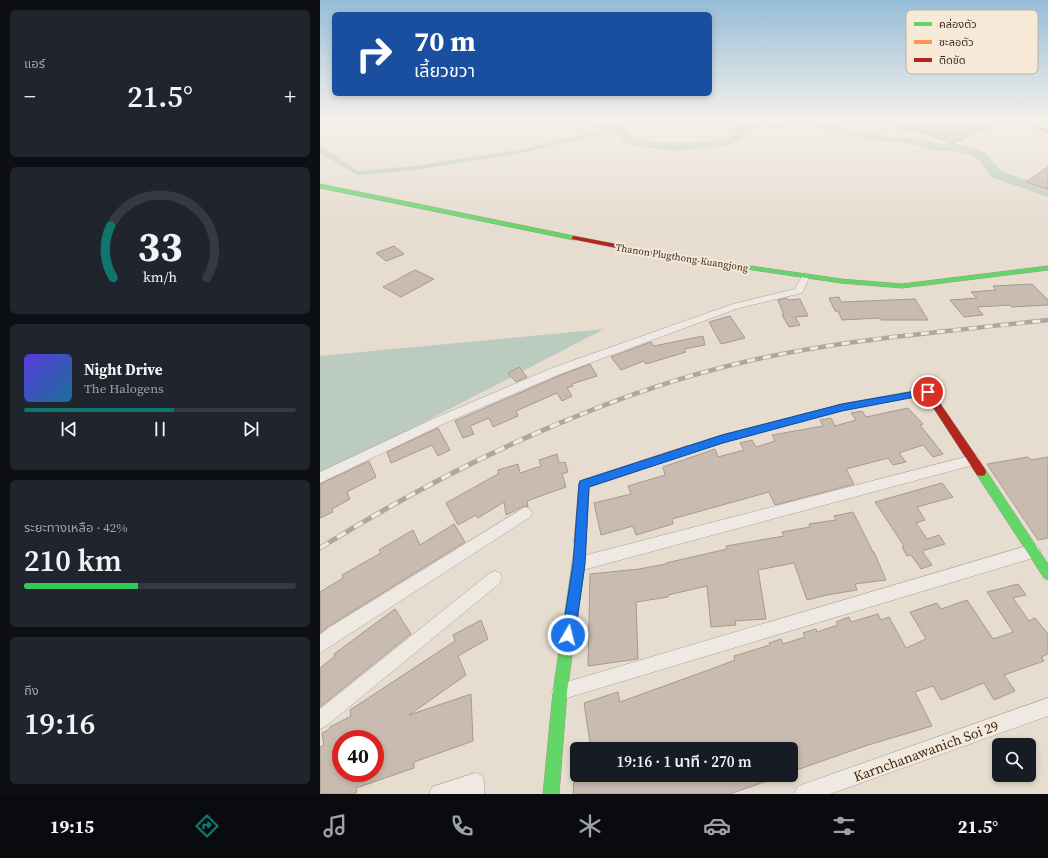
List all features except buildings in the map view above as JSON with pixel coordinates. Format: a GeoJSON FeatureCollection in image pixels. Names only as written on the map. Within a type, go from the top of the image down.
{"type":"FeatureCollection","features":[{"type":"Feature","properties":{"kind":"street","name":"Thanon Plugthong-Kuangjong"},"geometry":{"type":"LineString","coordinates":[[321,187],[646,253],[841,281],[902,286],[1048,268]]}},
{"type":"Feature","properties":{"kind":"street"},"geometry":{"type":"LineString","coordinates":[[320,478],[439,421],[556,372],[736,306],[799,291],[806,276]]}},
{"type":"Feature","properties":{"kind":"street"},"geometry":{"type":"LineString","coordinates":[[550,794],[560,692],[579,564],[584,484],[722,439],[842,407],[928,392],[1048,574]]}},
{"type":"Feature","properties":{"kind":"street"},"geometry":{"type":"LineString","coordinates":[[579,564],[973,460]]}},
{"type":"Feature","properties":{"kind":"street"},"geometry":{"type":"LineString","coordinates":[[320,645],[526,513]]}},
{"type":"Feature","properties":{"kind":"street"},"geometry":{"type":"LineString","coordinates":[[560,692],[1032,551]]}},
{"type":"Feature","properties":{"kind":"street"},"geometry":{"type":"LineString","coordinates":[[320,720],[495,578]]}},
{"type":"Feature","properties":{"kind":"street","name":"Karnchanawanich Soi 29"},"geometry":{"type":"LineString","coordinates":[[804,794],[1048,707]]}},
{"type":"Feature","properties":{"kind":"street"},"geometry":{"type":"LineString","coordinates":[[439,794],[475,782],[474,794]]}},
{"type":"Feature","properties":{"kind":"shaded area"},"geometry":{"type":"Polygon","coordinates":[[[604,329],[320,476],[320,356],[604,329]]]}},
{"type":"Feature","properties":{"kind":"waterway"},"geometry":{"type":"LineString","coordinates":[[328,155],[357,173],[414,168],[498,155]]}},
{"type":"Feature","properties":{"kind":"waterway"},"geometry":{"type":"LineString","coordinates":[[980,155],[996,174],[1048,193]]}},
{"type":"Feature","properties":{"kind":"railway"},"geometry":{"type":"LineString","coordinates":[[565,421],[673,381],[740,363],[778,355],[893,337],[1048,320]]}},
{"type":"Feature","properties":{"kind":"railway"},"geometry":{"type":"LineString","coordinates":[[320,548],[410,495],[472,463],[567,420]]}},
{"type":"Feature","properties":{"kind":"traffic: fast"},"geometry":{"type":"LineString","coordinates":[[320,186],[574,238]]}},
{"type":"Feature","properties":{"kind":"traffic: fast"},"geometry":{"type":"LineString","coordinates":[[667,256],[841,281],[902,286],[1048,268]]}},
{"type":"Feature","properties":{"kind":"traffic: fast"},"geometry":{"type":"LineString","coordinates":[[687,450],[722,439],[842,407],[926,392]]}},
{"type":"Feature","properties":{"kind":"traffic: fast"},"geometry":{"type":"LineString","coordinates":[[981,472],[1048,574]]}},
{"type":"Feature","properties":{"kind":"traffic: fast"},"geometry":{"type":"LineString","coordinates":[[551,794],[560,692],[579,564],[580,542]]}},
{"type":"Feature","properties":{"kind":"traffic: slow"},"geometry":{"type":"LineString","coordinates":[[580,542],[584,484],[687,450]]}},
{"type":"Feature","properties":{"kind":"traffic: jam"},"geometry":{"type":"LineString","coordinates":[[574,238],[667,256]]}},
{"type":"Feature","properties":{"kind":"traffic: jam"},"geometry":{"type":"LineString","coordinates":[[926,392],[928,392],[981,472]]}},
{"type":"Feature","properties":{"kind":"route"},"geometry":{"type":"LineString","coordinates":[[568,635],[579,564],[584,484],[722,439],[842,407],[928,392]]}}]}
